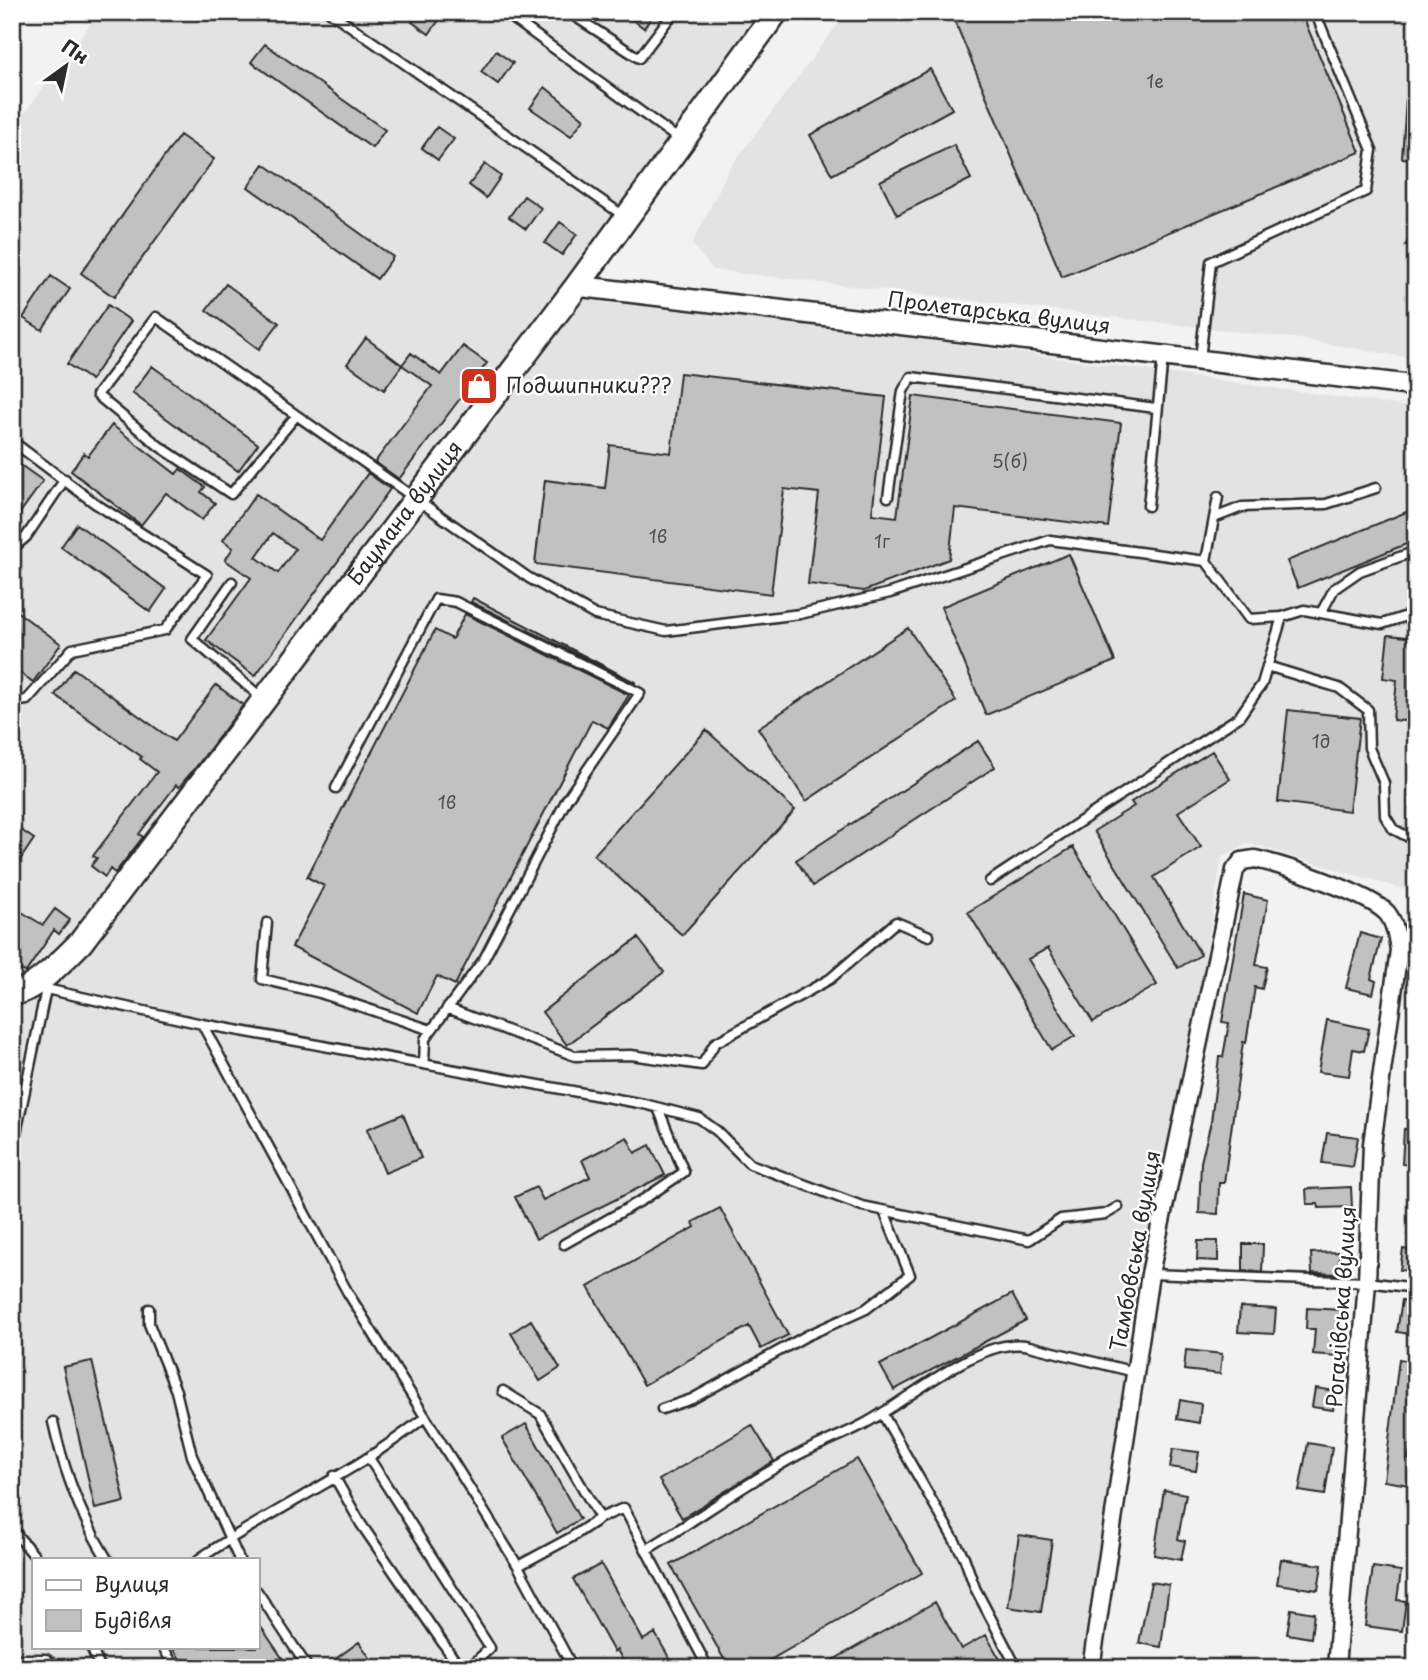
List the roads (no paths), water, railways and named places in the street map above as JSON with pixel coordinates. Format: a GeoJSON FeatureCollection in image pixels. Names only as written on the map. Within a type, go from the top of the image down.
{"type":"FeatureCollection","features":[{"type":"Feature","properties":{"kind":"main road","name":"Баумана вулиця"},"geometry":{"type":"LineString","coordinates":[[12,993],[20,993],[41,985],[81,942],[577,286],[776,12]]}},
{"type":"Feature","properties":{"kind":"street","name":"Пролетарська вулиця"},"geometry":{"type":"LineString","coordinates":[[577,286],[1416,386]]}},
{"type":"Feature","properties":{"kind":"street","name":"Тамбовська вулиця"},"geometry":{"type":"LineString","coordinates":[[1091,1668],[1150,1274],[1231,880],[1242,861],[1255,859],[1356,894],[1390,916],[1399,950]]}},
{"type":"Feature","properties":{"kind":"street"},"geometry":{"type":"LineString","coordinates":[[1399,950],[1416,954]]}},
{"type":"Feature","properties":{"kind":"street","name":"Рогачівська вулиця"},"geometry":{"type":"LineString","coordinates":[[1336,1668],[1367,1282],[1373,1144],[1399,950]]}},
{"type":"Feature","properties":{"kind":"lane"},"geometry":{"type":"LineString","coordinates":[[330,12],[626,217]]}},
{"type":"Feature","properties":{"kind":"lane"},"geometry":{"type":"LineString","coordinates":[[504,12],[681,141]]}},
{"type":"Feature","properties":{"kind":"lane"},"geometry":{"type":"LineString","coordinates":[[568,12],[639,58],[674,12]]}},
{"type":"Feature","properties":{"kind":"lane"},"geometry":{"type":"LineString","coordinates":[[1200,360],[1211,262],[1366,191],[1372,150],[1315,12]]}},
{"type":"Feature","properties":{"kind":"lane"},"geometry":{"type":"LineString","coordinates":[[296,416],[231,494],[159,446],[97,395],[156,317],[529,578],[595,615],[666,631],[800,614],[864,599],[1050,540],[1206,561],[1248,619],[1282,617],[1304,610],[1382,624],[1416,613]]}},
{"type":"Feature","properties":{"kind":"lane"},"geometry":{"type":"LineString","coordinates":[[1148,506],[1163,356]]}},
{"type":"Feature","properties":{"kind":"lane"},"geometry":{"type":"LineString","coordinates":[[888,497],[903,391],[911,377],[1156,408]]}},
{"type":"Feature","properties":{"kind":"lane"},"geometry":{"type":"LineString","coordinates":[[12,441],[96,504],[207,575],[164,630],[72,649],[27,700],[12,702]]}},
{"type":"Feature","properties":{"kind":"lane"},"geometry":{"type":"LineString","coordinates":[[12,549],[26,537],[65,479]]}},
{"type":"Feature","properties":{"kind":"lane"},"geometry":{"type":"LineString","coordinates":[[1214,518],[1242,507],[1326,504],[1376,488]]}},
{"type":"Feature","properties":{"kind":"lane"},"geometry":{"type":"LineString","coordinates":[[1206,561],[1218,497]]}},
{"type":"Feature","properties":{"kind":"lane"},"geometry":{"type":"LineString","coordinates":[[1321,613],[1334,589],[1360,571],[1416,551]]}},
{"type":"Feature","properties":{"kind":"lane"},"geometry":{"type":"LineString","coordinates":[[232,582],[192,639],[264,700]]}},
{"type":"Feature","properties":{"kind":"lane"},"geometry":{"type":"LineString","coordinates":[[335,788],[436,599],[456,602],[640,693],[567,799],[484,959],[425,1039],[424,1064]]}},
{"type":"Feature","properties":{"kind":"lane"},"geometry":{"type":"LineString","coordinates":[[990,881],[1239,717],[1262,684],[1282,617]]}},
{"type":"Feature","properties":{"kind":"lane"},"geometry":{"type":"LineString","coordinates":[[1267,666],[1339,688],[1368,710],[1369,748],[1384,783],[1385,816],[1393,829],[1416,841]]}},
{"type":"Feature","properties":{"kind":"lane"},"geometry":{"type":"LineString","coordinates":[[447,1008],[575,1055],[631,1055],[702,1065],[715,1043],[830,979],[896,922],[929,936]]}},
{"type":"Feature","properties":{"kind":"lane"},"geometry":{"type":"LineString","coordinates":[[267,923],[262,979],[320,993],[431,1030]]}},
{"type":"Feature","properties":{"kind":"lane"},"geometry":{"type":"LineString","coordinates":[[12,1153],[25,1091],[41,985],[202,1024],[658,1108],[699,1118],[717,1131],[750,1164],[884,1211],[1029,1240],[1061,1219],[1106,1214],[1118,1207]]}},
{"type":"Feature","properties":{"kind":"lane"},"geometry":{"type":"LineString","coordinates":[[202,1024],[348,1293],[518,1566],[573,1668]]}},
{"type":"Feature","properties":{"kind":"lane"},"geometry":{"type":"LineString","coordinates":[[12,1090],[25,1091]]}},
{"type":"Feature","properties":{"kind":"lane"},"geometry":{"type":"LineString","coordinates":[[564,1244],[644,1199],[684,1171],[658,1108]]}},
{"type":"Feature","properties":{"kind":"lane"},"geometry":{"type":"LineString","coordinates":[[662,1409],[692,1399],[806,1336],[866,1309],[910,1275],[884,1211]]}},
{"type":"Feature","properties":{"kind":"lane"},"geometry":{"type":"LineString","coordinates":[[1150,1274],[1367,1282],[1416,1288]]}},
{"type":"Feature","properties":{"kind":"lane"},"geometry":{"type":"LineString","coordinates":[[149,1309],[149,1324],[176,1391],[192,1456],[238,1558]]}},
{"type":"Feature","properties":{"kind":"lane"},"geometry":{"type":"LineString","coordinates":[[646,1550],[795,1456],[882,1413],[990,1349],[1011,1343],[1135,1372]]}},
{"type":"Feature","properties":{"kind":"lane"},"geometry":{"type":"LineString","coordinates":[[503,1391],[540,1414],[600,1518]]}},
{"type":"Feature","properties":{"kind":"lane"},"geometry":{"type":"LineString","coordinates":[[882,1413],[964,1557],[975,1588],[1017,1668]]}},
{"type":"Feature","properties":{"kind":"lane"},"geometry":{"type":"LineString","coordinates":[[200,1558],[334,1476],[386,1449],[425,1417]]}},
{"type":"Feature","properties":{"kind":"lane"},"geometry":{"type":"LineString","coordinates":[[53,1422],[62,1460],[79,1507],[106,1558]]}},
{"type":"Feature","properties":{"kind":"lane"},"geometry":{"type":"LineString","coordinates":[[369,1458],[490,1648],[468,1668]]}},
{"type":"Feature","properties":{"kind":"lane"},"geometry":{"type":"LineString","coordinates":[[334,1476],[362,1524],[460,1668]]}},
{"type":"Feature","properties":{"kind":"lane"},"geometry":{"type":"LineString","coordinates":[[518,1566],[570,1538],[600,1518],[624,1508],[708,1668]]}},
{"type":"Feature","properties":{"kind":"lane"},"geometry":{"type":"LineString","coordinates":[[12,1529],[36,1558]]}},
{"type":"Feature","properties":{"kind":"lane"},"geometry":{"type":"LineString","coordinates":[[259,1594],[308,1668]]}},
{"type":"Feature","properties":{"kind":"lane"},"geometry":{"type":"LineString","coordinates":[[91,1648],[100,1668]]}},
{"type":"Feature","properties":{"kind":"lane"},"geometry":{"type":"LineString","coordinates":[[164,1648],[174,1668]]}},
{"type":"Feature","properties":{"kind":"lane"},"geometry":{"type":"LineString","coordinates":[[12,1659],[47,1659],[58,1668]]}},
{"type":"Feature","properties":{"kind":"place","name":"Подшипники???"},"geometry":{"type":"Point","coordinates":[479,386]}}]}
